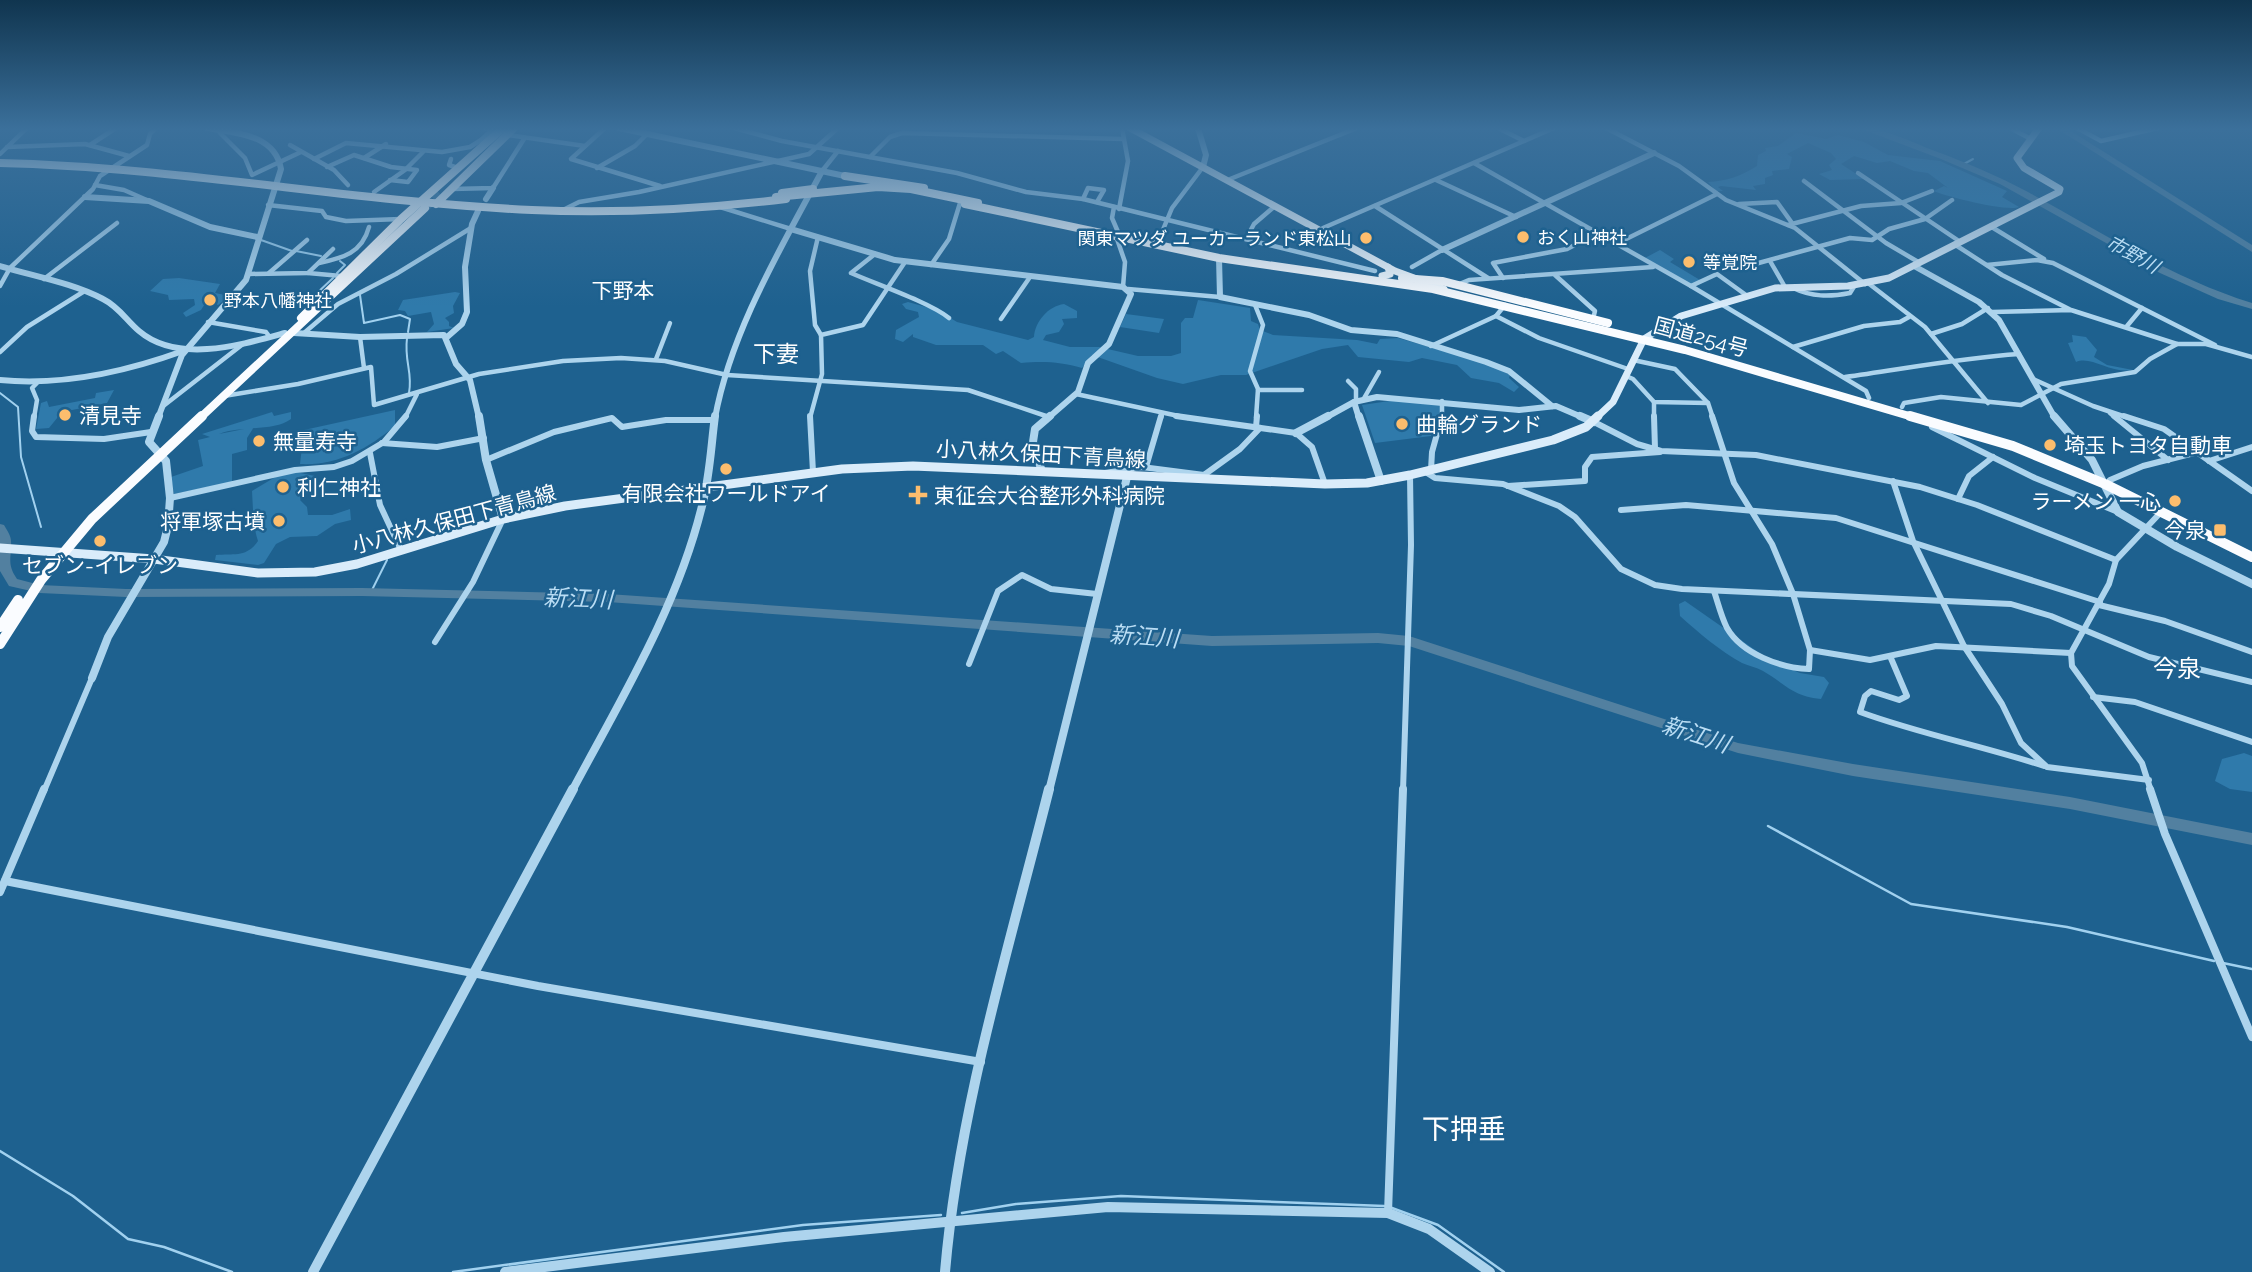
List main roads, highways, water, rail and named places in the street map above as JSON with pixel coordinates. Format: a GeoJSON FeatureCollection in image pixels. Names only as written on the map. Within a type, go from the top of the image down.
{"type":"FeatureCollection","features":[{"type":"Feature","properties":{"kind":"highway"},"geometry":{"type":"LineString","coordinates":[[309,187],[423,203]]}},
{"type":"Feature","properties":{"kind":"highway"},"geometry":{"type":"LineString","coordinates":[[324,187],[374,192],[423,203]]}},
{"type":"Feature","properties":{"kind":"highway"},"geometry":{"type":"LineString","coordinates":[[160,452],[294,333],[438,187]]}},
{"type":"Feature","properties":{"kind":"highway"},"geometry":{"type":"LineString","coordinates":[[327,301],[346,288],[449,187]]}},
{"type":"Feature","properties":{"kind":"highway"},"geometry":{"type":"LineString","coordinates":[[0,627],[81,522],[294,333],[301,318],[401,219],[423,203],[454,187]]}},
{"type":"Feature","properties":{"kind":"highway"},"geometry":{"type":"LineString","coordinates":[[440,196],[565,209],[633,208],[882,187]]}},
{"type":"Feature","properties":{"kind":"highway"},"geometry":{"type":"LineString","coordinates":[[888,187],[978,203],[1117,234]]}},
{"type":"Feature","properties":{"kind":"highway"},"geometry":{"type":"LineString","coordinates":[[904,187],[924,195]]}},
{"type":"Feature","properties":{"kind":"highway"},"geometry":{"type":"LineString","coordinates":[[907,187],[1117,234]]}},
{"type":"Feature","properties":{"kind":"highway"},"geometry":{"type":"LineString","coordinates":[[633,208],[811,192],[880,190],[962,200]]}},
{"type":"Feature","properties":{"kind":"highway"},"geometry":{"type":"LineString","coordinates":[[440,196],[589,212],[719,207],[811,192]]}},
{"type":"Feature","properties":{"kind":"highway"},"geometry":{"type":"LineString","coordinates":[[301,318],[423,203]]}},
{"type":"Feature","properties":{"kind":"highway","name":"国道254号"},"geometry":{"type":"LineString","coordinates":[[1117,234],[1219,258],[1381,276],[1397,274],[1442,281],[1593,319],[2003,443],[2105,480],[2252,557]]}},
{"type":"Feature","properties":{"kind":"highway","name":"国道254号"},"geometry":{"type":"LineString","coordinates":[[1158,243],[1251,259],[1381,276],[1647,337],[1902,407],[1994,435],[2105,480],[2252,551]]}},
{"type":"Feature","properties":{"kind":"highway"},"geometry":{"type":"LineString","coordinates":[[0,644],[24,597]]}},
{"type":"Feature","properties":{"kind":"main road"},"geometry":{"type":"LineString","coordinates":[[1241,187],[1389,265],[1442,281]]}},
{"type":"Feature","properties":{"kind":"main road"},"geometry":{"type":"LineString","coordinates":[[1246,187],[1389,265],[1397,274]]}},
{"type":"Feature","properties":{"kind":"main road"},"geometry":{"type":"LineString","coordinates":[[1647,337],[1681,316],[1746,295],[1788,287],[1855,285],[1899,275],[1956,242],[2059,192],[2057,187]]}},
{"type":"Feature","properties":{"kind":"main road"},"geometry":{"type":"LineString","coordinates":[[1381,276],[1390,274],[1389,265]]}},
{"type":"Feature","properties":{"kind":"main road"},"geometry":{"type":"LineString","coordinates":[[1412,278],[1492,301]]}},
{"type":"Feature","properties":{"kind":"main road","name":"小八林久保田下青鳥線"},"geometry":{"type":"LineString","coordinates":[[0,548],[155,559],[279,575],[335,569],[503,519],[565,506],[813,472],[890,466],[1325,484],[1381,481],[1553,440],[1594,422],[1609,409],[1647,337]]}},
{"type":"Feature","properties":{"kind":"waterway","name":"市野川"},"geometry":{"type":"LineString","coordinates":[[2012,187],[2163,271],[2221,297],[2252,306]]}},
{"type":"Feature","properties":{"kind":"waterway"},"geometry":{"type":"LineString","coordinates":[[2154,187],[2252,249]]}},
{"type":"Feature","properties":{"kind":"waterway"},"geometry":{"type":"LineString","coordinates":[[261,240],[292,251]]}},
{"type":"Feature","properties":{"kind":"waterway"},"geometry":{"type":"LineString","coordinates":[[296,251],[321,256]]}},
{"type":"Feature","properties":{"kind":"waterway"},"geometry":{"type":"LineString","coordinates":[[337,273],[345,265],[340,261]]}},
{"type":"Feature","properties":{"kind":"waterway"},"geometry":{"type":"LineString","coordinates":[[316,294],[333,278]]}},
{"type":"Feature","properties":{"kind":"waterway"},"geometry":{"type":"LineString","coordinates":[[360,295],[364,323],[400,315],[410,319],[408,332]]}},
{"type":"Feature","properties":{"kind":"waterway"},"geometry":{"type":"LineString","coordinates":[[407,338],[409,393]]}},
{"type":"Feature","properties":{"kind":"waterway"},"geometry":{"type":"LineString","coordinates":[[0,393],[18,407],[21,457],[41,527]]}},
{"type":"Feature","properties":{"kind":"waterway","name":"新江川"},"geometry":{"type":"LineString","coordinates":[[0,528],[6,539],[4,562],[9,577],[13,583],[40,589],[126,593],[362,592],[608,598],[1212,641],[1378,638],[1409,641],[1738,748],[1853,770],[2070,803],[2252,839]]}},
{"type":"Feature","properties":{"kind":"waterway"},"geometry":{"type":"LineString","coordinates":[[371,592],[387,560]]}},
{"type":"Feature","properties":{"kind":"waterway"},"geometry":{"type":"LineString","coordinates":[[1768,826],[1911,904],[2067,927],[2214,961]]}},
{"type":"Feature","properties":{"kind":"waterway"},"geometry":{"type":"LineString","coordinates":[[2223,963],[2252,969]]}},
{"type":"Feature","properties":{"kind":"waterway"},"geometry":{"type":"LineString","coordinates":[[0,1151],[73,1196],[128,1239],[164,1247],[232,1272]]}},
{"type":"Feature","properties":{"kind":"waterway"},"geometry":{"type":"LineString","coordinates":[[962,1213],[1016,1204],[1121,1196],[1384,1206]]}},
{"type":"Feature","properties":{"kind":"waterway"},"geometry":{"type":"LineString","coordinates":[[1392,1208],[1438,1225],[1504,1272]]}},
{"type":"Feature","properties":{"kind":"waterway"},"geometry":{"type":"LineString","coordinates":[[453,1272],[803,1225],[941,1215]]}},
{"type":"Feature","properties":{"kind":"tunnel"},"geometry":{"type":"LineString","coordinates":[[425,208],[442,192]]}},
{"type":"Feature","properties":{"kind":"place","name":"おく山神社"},"geometry":{"type":"Point","coordinates":[1523,237]}},
{"type":"Feature","properties":{"kind":"place","name":"関東マツダ ユーカーランド東松山"},"geometry":{"type":"Point","coordinates":[1366,238]}},
{"type":"Feature","properties":{"kind":"place","name":"等覚院"},"geometry":{"type":"Point","coordinates":[1689,262]}},
{"type":"Feature","properties":{"kind":"place","name":"野本八幡神社"},"geometry":{"type":"Point","coordinates":[210,300]}},
{"type":"Feature","properties":{"kind":"place","name":"清見寺"},"geometry":{"type":"Point","coordinates":[65,415]}},
{"type":"Feature","properties":{"kind":"place","name":"曲輪グランド"},"geometry":{"type":"Point","coordinates":[1402,424]}},
{"type":"Feature","properties":{"kind":"place","name":"無量寿寺"},"geometry":{"type":"Point","coordinates":[259,441]}},
{"type":"Feature","properties":{"kind":"place","name":"埼玉トヨタ自動車"},"geometry":{"type":"Point","coordinates":[2050,445]}},
{"type":"Feature","properties":{"kind":"place","name":"有限会社ワールドアイ"},"geometry":{"type":"Point","coordinates":[726,469]}},
{"type":"Feature","properties":{"kind":"place","name":"利仁神社"},"geometry":{"type":"Point","coordinates":[283,487]}},
{"type":"Feature","properties":{"kind":"place","name":"東征会大谷整形外科病院"},"geometry":{"type":"Point","coordinates":[918,495]}},
{"type":"Feature","properties":{"kind":"place","name":"ラーメン 一心"},"geometry":{"type":"Point","coordinates":[2175,501]}},
{"type":"Feature","properties":{"kind":"place","name":"将軍塚古墳"},"geometry":{"type":"Point","coordinates":[279,521]}},
{"type":"Feature","properties":{"kind":"place","name":"今泉"},"geometry":{"type":"Point","coordinates":[2220,530]}},
{"type":"Feature","properties":{"kind":"place","name":"セブン-イレブン"},"geometry":{"type":"Point","coordinates":[100,541]}},
{"type":"Feature","properties":{"kind":"district","name":"下野本"},"geometry":{"type":"Point","coordinates":[623,290]}},
{"type":"Feature","properties":{"kind":"district","name":"下妻"},"geometry":{"type":"Point","coordinates":[776,353]}},
{"type":"Feature","properties":{"kind":"district","name":"今泉"},"geometry":{"type":"Point","coordinates":[2177,668]}},
{"type":"Feature","properties":{"kind":"district","name":"下押垂"},"geometry":{"type":"Point","coordinates":[1464,1129]}}]}
